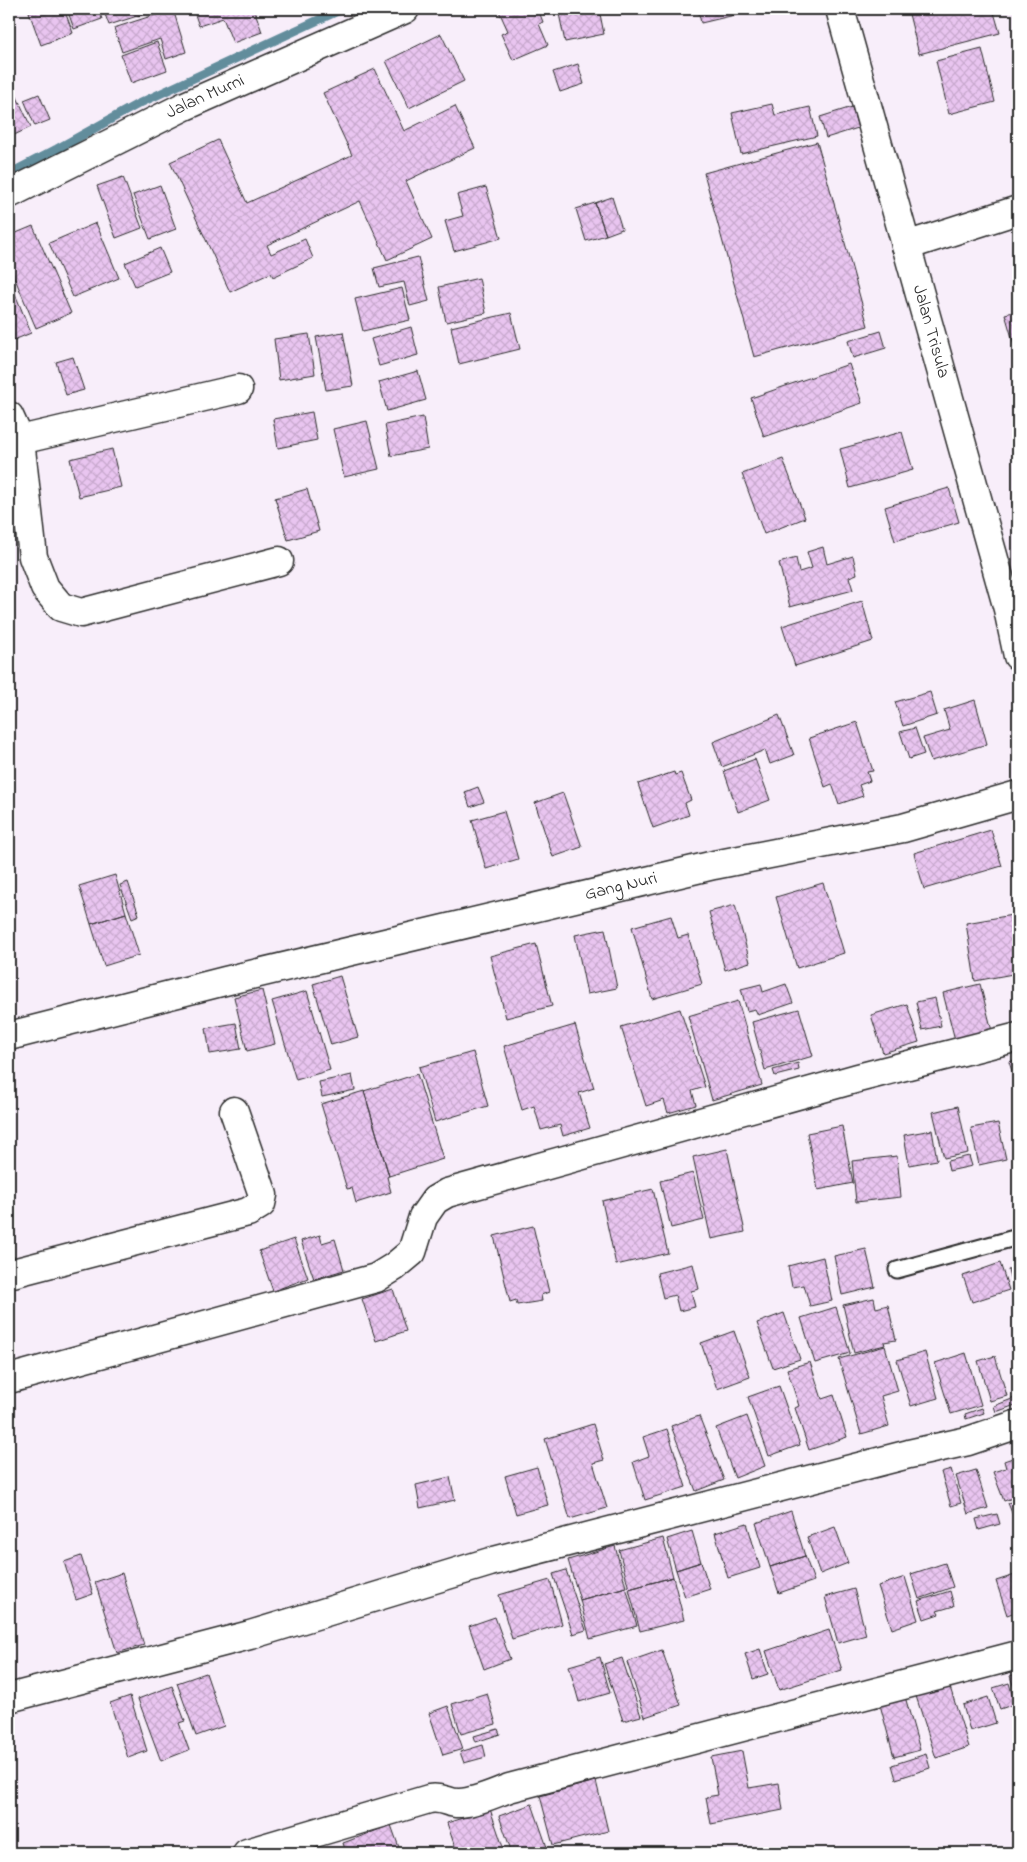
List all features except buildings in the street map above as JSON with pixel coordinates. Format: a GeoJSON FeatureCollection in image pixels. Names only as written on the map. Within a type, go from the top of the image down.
{"type":"FeatureCollection","features":[{"type":"Feature","properties":{"kind":"street","name":"Jalan Murni"},"geometry":{"type":"LineString","coordinates":[[9,194],[185,106],[405,9]]}},
{"type":"Feature","properties":{"kind":"street","name":"Jalan Trisula"},"geometry":{"type":"LineString","coordinates":[[840,9],[1008,609],[1018,656]]}},
{"type":"Feature","properties":{"kind":"street"},"geometry":{"type":"LineString","coordinates":[[906,246],[1018,210]]}},
{"type":"Feature","properties":{"kind":"street"},"geometry":{"type":"LineString","coordinates":[[20,440],[238,389]]}},
{"type":"Feature","properties":{"kind":"street"},"geometry":{"type":"LineString","coordinates":[[9,416],[20,440],[33,557],[45,588],[61,606],[82,613],[279,561]]}},
{"type":"Feature","properties":{"kind":"street","name":"Gang Nuri"},"geometry":{"type":"LineString","coordinates":[[9,1036],[225,981],[714,865],[903,828],[1018,795]]}},
{"type":"Feature","properties":{"kind":"street"},"geometry":{"type":"LineString","coordinates":[[9,1379],[376,1278],[394,1267],[412,1252],[423,1217],[435,1200],[447,1193],[858,1078],[1018,1037]]}},
{"type":"Feature","properties":{"kind":"street"},"geometry":{"type":"LineString","coordinates":[[9,1274],[248,1212],[261,1204],[263,1195],[234,1111]]}},
{"type":"Feature","properties":{"kind":"street"},"geometry":{"type":"LineString","coordinates":[[9,1698],[250,1635],[490,1562],[909,1454],[968,1441],[1018,1424]]}},
{"type":"Feature","properties":{"kind":"street"},"geometry":{"type":"LineString","coordinates":[[247,1853],[429,1799],[438,1797],[458,1804],[509,1788],[1018,1655]]}},
{"type":"Feature","properties":{"kind":"lane"},"geometry":{"type":"LineString","coordinates":[[897,1270],[1018,1237]]}},
{"type":"Feature","properties":{"kind":"waterway"},"geometry":{"type":"LineString","coordinates":[[9,174],[138,104],[342,9]]}}]}
